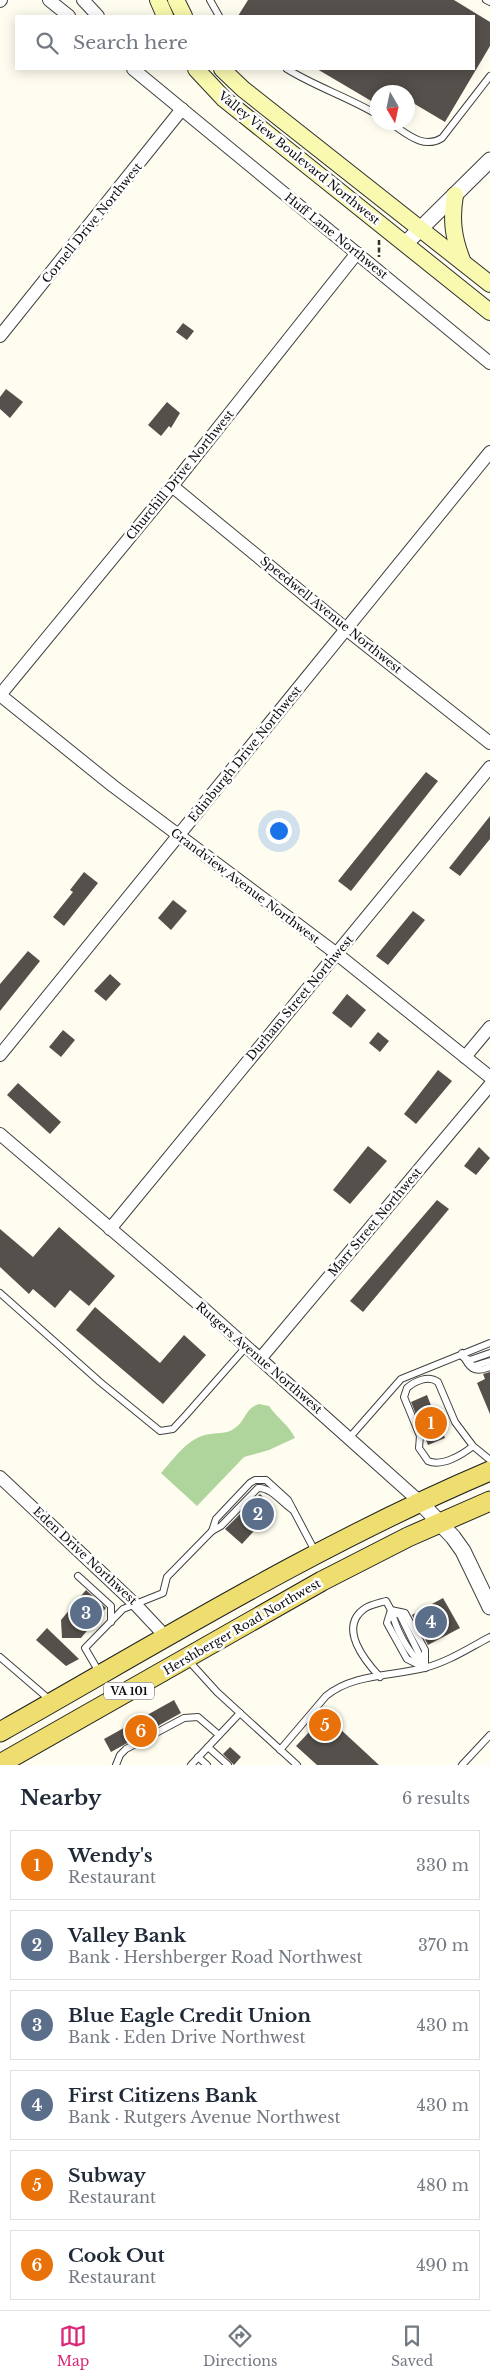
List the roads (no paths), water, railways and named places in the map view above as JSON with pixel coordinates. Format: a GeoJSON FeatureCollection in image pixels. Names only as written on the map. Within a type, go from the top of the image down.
{"type":"FeatureCollection","features":[{"type":"Feature","properties":{"kind":"main road"},"geometry":{"type":"LineString","coordinates":[[158,0],[164,15]]}},
{"type":"Feature","properties":{"kind":"main road"},"geometry":{"type":"LineString","coordinates":[[176,0],[184,15]]}},
{"type":"Feature","properties":{"kind":"main road","name":"Valley View Boulevard Northwest"},"geometry":{"type":"LineString","coordinates":[[197,70],[224,99],[490,312]]}},
{"type":"Feature","properties":{"kind":"main road","name":"Valley View Boulevard Northwest"},"geometry":{"type":"LineString","coordinates":[[223,70],[243,88],[490,284]]}},
{"type":"Feature","properties":{"kind":"main road"},"geometry":{"type":"LineString","coordinates":[[455,195],[452,226],[455,241],[463,262]]}},
{"type":"Feature","properties":{"kind":"main road","name":"VA 101"},"geometry":{"type":"LineString","coordinates":[[0,1732],[316,1553],[419,1501],[490,1471]]}},
{"type":"Feature","properties":{"kind":"main road","name":"Hershberger Road Northwest"},"geometry":{"type":"LineString","coordinates":[[0,1764],[322,1581],[490,1500]]}},
{"type":"Feature","properties":{"kind":"street"},"geometry":{"type":"LineString","coordinates":[[49,0],[68,15]]}},
{"type":"Feature","properties":{"kind":"street"},"geometry":{"type":"LineString","coordinates":[[83,0],[97,15]]}},
{"type":"Feature","properties":{"kind":"street","name":"Huff Lane Northwest"},"geometry":{"type":"LineString","coordinates":[[134,70],[490,363]]}},
{"type":"Feature","properties":{"kind":"street","name":"Huff Lane Northwest"},"geometry":{"type":"LineString","coordinates":[[146,70],[182,110]]}},
{"type":"Feature","properties":{"kind":"street","name":"Cornell Drive Northwest"},"geometry":{"type":"LineString","coordinates":[[0,336],[182,110]]}},
{"type":"Feature","properties":{"kind":"street"},"geometry":{"type":"LineString","coordinates":[[406,243],[490,160]]}},
{"type":"Feature","properties":{"kind":"street","name":"Churchill Drive Northwest"},"geometry":{"type":"LineString","coordinates":[[0,695],[172,486],[357,253]]}},
{"type":"Feature","properties":{"kind":"street","name":"Edinburgh Drive Northwest"},"geometry":{"type":"LineString","coordinates":[[0,1055],[490,452]]}},
{"type":"Feature","properties":{"kind":"street","name":"Speedwell Avenue Northwest"},"geometry":{"type":"LineString","coordinates":[[172,486],[346,629],[490,743]]}},
{"type":"Feature","properties":{"kind":"street","name":"Grandview Avenue Northwest"},"geometry":{"type":"LineString","coordinates":[[0,695],[178,836],[337,954],[490,1077]]}},
{"type":"Feature","properties":{"kind":"street","name":"Durham Street Northwest"},"geometry":{"type":"LineString","coordinates":[[110,1230],[490,766]]}},
{"type":"Feature","properties":{"kind":"street"},"geometry":{"type":"LineString","coordinates":[[465,1057],[490,1027]]}},
{"type":"Feature","properties":{"kind":"street","name":"Marr Street Northwest"},"geometry":{"type":"LineString","coordinates":[[260,1359],[490,1085]]}},
{"type":"Feature","properties":{"kind":"street","name":"Rutgers Avenue Northwest"},"geometry":{"type":"LineString","coordinates":[[0,1134],[350,1437],[419,1501],[463,1551],[489,1601]]}},
{"type":"Feature","properties":{"kind":"street","name":"Eden Drive Northwest"},"geometry":{"type":"LineString","coordinates":[[0,1476],[136,1604],[167,1638]]}},
{"type":"Feature","properties":{"kind":"lane"},"geometry":{"type":"LineString","coordinates":[[210,0],[218,15]]}},
{"type":"Feature","properties":{"kind":"lane"},"geometry":{"type":"LineString","coordinates":[[486,0],[490,2]]}},
{"type":"Feature","properties":{"kind":"lane"},"geometry":{"type":"LineString","coordinates":[[289,70],[324,90],[343,95],[370,110]]}},
{"type":"Feature","properties":{"kind":"lane"},"geometry":{"type":"LineString","coordinates":[[401,130],[420,142],[435,142],[442,138],[490,76]]}},
{"type":"Feature","properties":{"kind":"lane"},"geometry":{"type":"LineString","coordinates":[[0,1293],[100,1382],[160,1431],[173,1428],[186,1416],[246,1347]]}},
{"type":"Feature","properties":{"kind":"lane"},"geometry":{"type":"LineString","coordinates":[[350,1437],[401,1379],[464,1358],[490,1343]]}},
{"type":"Feature","properties":{"kind":"lane"},"geometry":{"type":"LineString","coordinates":[[464,1358],[470,1360],[490,1353]]}},
{"type":"Feature","properties":{"kind":"lane"},"geometry":{"type":"LineString","coordinates":[[464,1358],[474,1366],[490,1361]]}},
{"type":"Feature","properties":{"kind":"lane"},"geometry":{"type":"LineString","coordinates":[[464,1358],[468,1367],[477,1371],[490,1367]]}},
{"type":"Feature","properties":{"kind":"lane"},"geometry":{"type":"LineString","coordinates":[[473,1446],[465,1453],[440,1463],[428,1462],[419,1448],[420,1436],[404,1397],[407,1388],[424,1379],[430,1378],[438,1382],[455,1422],[473,1446],[490,1460]]}},
{"type":"Feature","properties":{"kind":"lane"},"geometry":{"type":"LineString","coordinates":[[101,1675],[85,1648],[123,1610],[163,1593],[167,1577],[212,1531],[216,1519],[255,1480],[261,1479],[270,1482],[288,1500],[316,1553]]}},
{"type":"Feature","properties":{"kind":"lane"},"geometry":{"type":"LineString","coordinates":[[78,1576],[111,1606],[111,1622]]}},
{"type":"Feature","properties":{"kind":"lane"},"geometry":{"type":"LineString","coordinates":[[380,1677],[367,1663],[357,1646],[353,1625],[357,1616],[364,1608],[386,1601],[393,1619],[414,1657],[425,1668]]}},
{"type":"Feature","properties":{"kind":"lane"},"geometry":{"type":"LineString","coordinates":[[391,1610],[405,1613],[425,1650],[425,1668]]}},
{"type":"Feature","properties":{"kind":"lane"},"geometry":{"type":"LineString","coordinates":[[280,1750],[335,1688],[358,1680],[425,1668],[444,1661],[490,1637]]}},
{"type":"Feature","properties":{"kind":"lane"},"geometry":{"type":"LineString","coordinates":[[0,1657],[53,1702]]}},
{"type":"Feature","properties":{"kind":"lane"},"geometry":{"type":"LineString","coordinates":[[186,1658],[297,1765]]}},
{"type":"Feature","properties":{"kind":"lane"},"geometry":{"type":"LineString","coordinates":[[191,1765],[240,1712]]}},
{"type":"Feature","properties":{"kind":"lane"},"geometry":{"type":"LineString","coordinates":[[116,1765],[120,1755],[126,1750],[184,1718],[198,1717],[219,1735]]}},
{"type":"Feature","properties":{"kind":"lane"},"geometry":{"type":"LineString","coordinates":[[462,1765],[490,1735]]}},
{"type":"Feature","properties":{"kind":"lane"},"geometry":{"type":"LineString","coordinates":[[208,1747],[228,1765]]}},
{"type":"Feature","properties":{"kind":"lane"},"geometry":{"type":"LineString","coordinates":[[198,1757],[207,1765]]}},
{"type":"Feature","properties":{"kind":"place","name":"Wendy's"},"geometry":{"type":"Point","coordinates":[431,1423]}},
{"type":"Feature","properties":{"kind":"place","name":"Valley Bank"},"geometry":{"type":"Point","coordinates":[258,1514]}},
{"type":"Feature","properties":{"kind":"place","name":"Blue Eagle Credit Union"},"geometry":{"type":"Point","coordinates":[86,1613]}},
{"type":"Feature","properties":{"kind":"place","name":"First Citizens Bank"},"geometry":{"type":"Point","coordinates":[431,1622]}},
{"type":"Feature","properties":{"kind":"place","name":"Subway"},"geometry":{"type":"Point","coordinates":[325,1725]}},
{"type":"Feature","properties":{"kind":"place","name":"Cook Out"},"geometry":{"type":"Point","coordinates":[141,1731]}}]}
